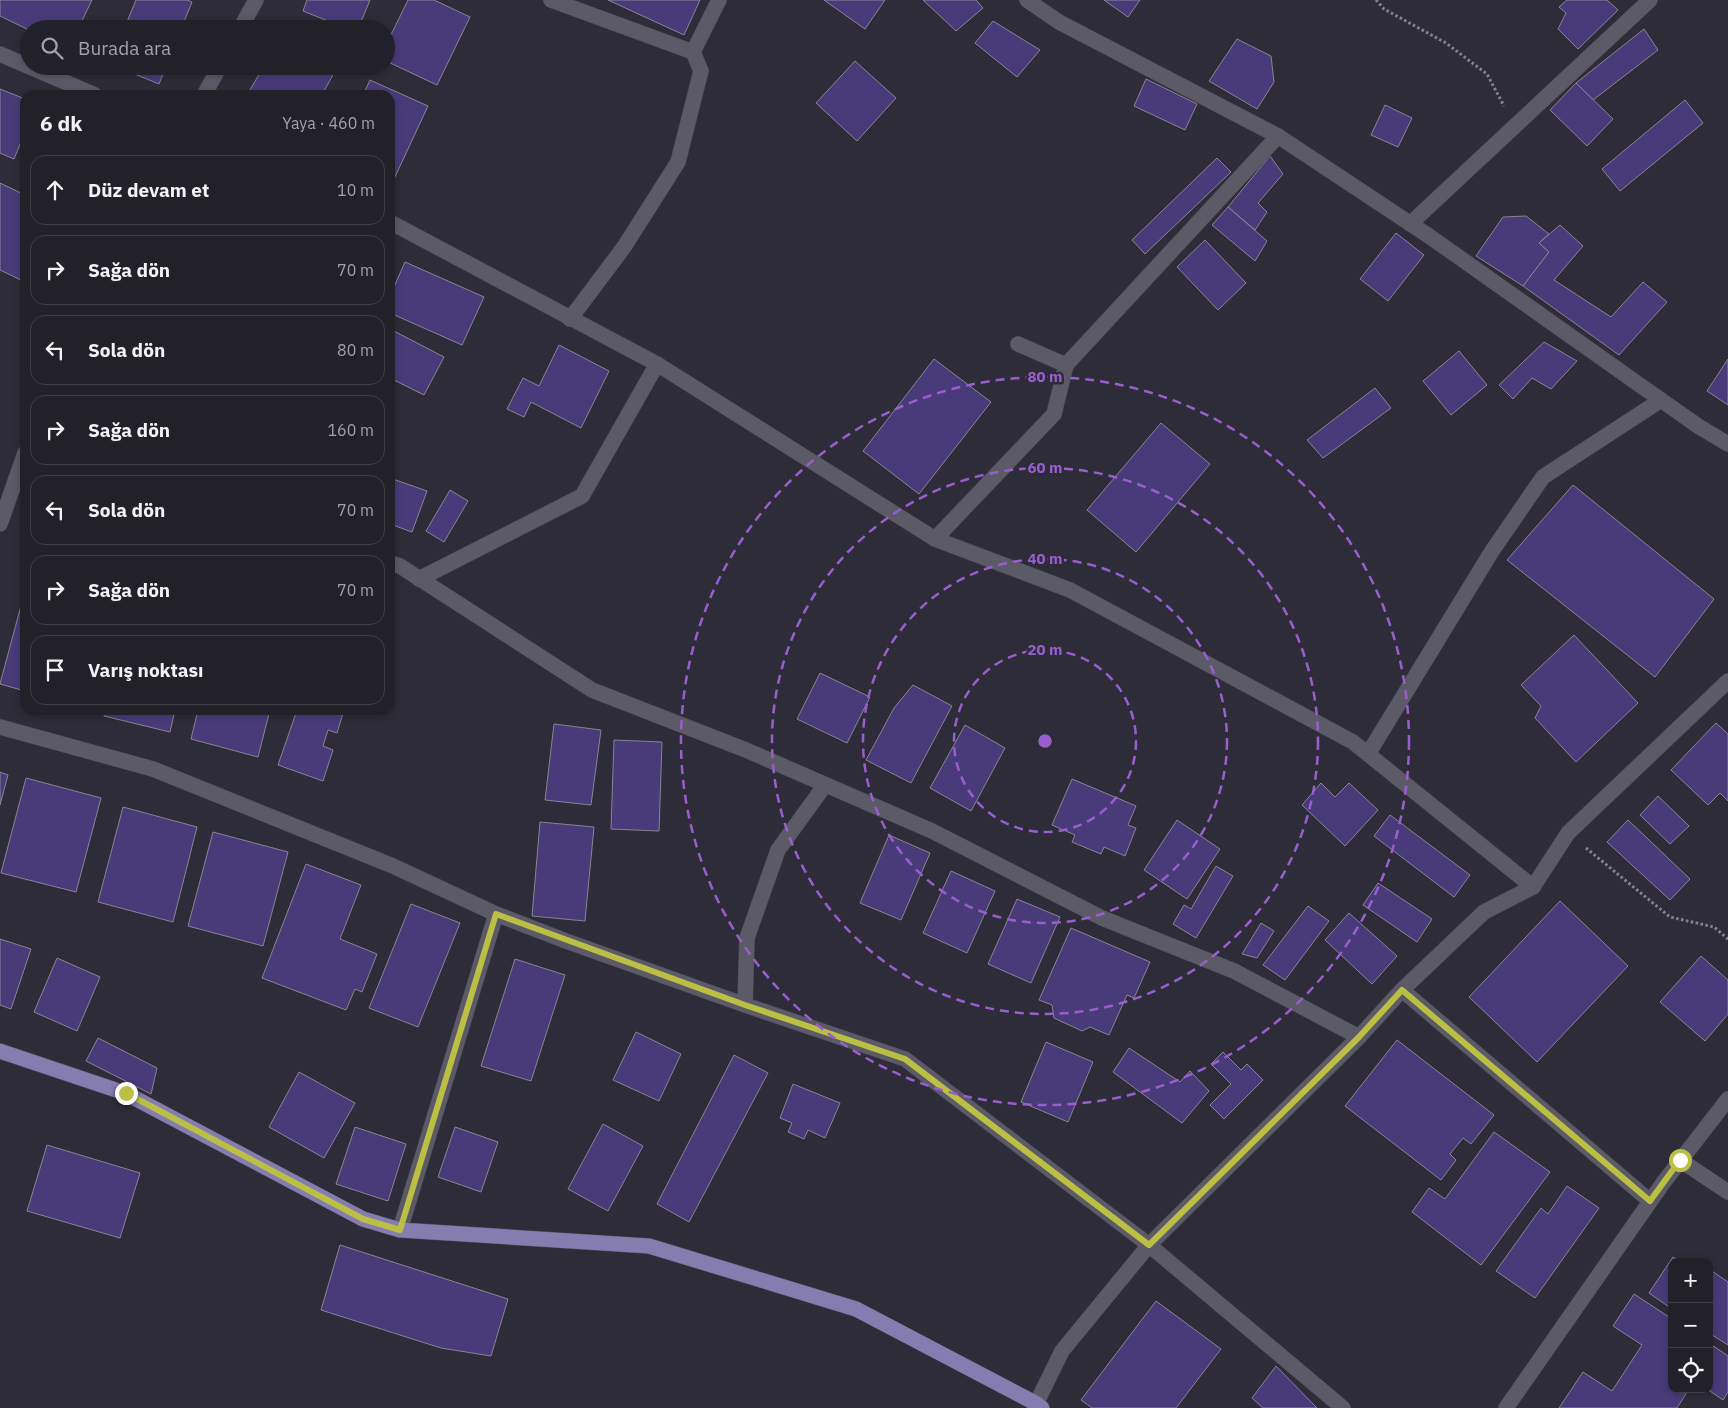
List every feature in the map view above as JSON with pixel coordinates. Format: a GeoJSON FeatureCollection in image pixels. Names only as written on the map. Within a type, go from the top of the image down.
{"type":"FeatureCollection","features":[{"type":"Feature","properties":{"kind":"main road"},"geometry":{"type":"LineString","coordinates":[[0,1051],[126,1093],[363,1219],[400,1230],[649,1246],[856,1308],[1038,1406]]}},
{"type":"Feature","properties":{"kind":"street"},"geometry":{"type":"LineString","coordinates":[[245,20],[256,0]]}},
{"type":"Feature","properties":{"kind":"street"},"geometry":{"type":"LineString","coordinates":[[551,0],[693,52],[702,71],[678,162],[624,247],[570,319]]}},
{"type":"Feature","properties":{"kind":"street"},"geometry":{"type":"LineString","coordinates":[[693,52],[719,0]]}},
{"type":"Feature","properties":{"kind":"street"},"geometry":{"type":"LineString","coordinates":[[1410,224],[1650,0]]}},
{"type":"Feature","properties":{"kind":"street"},"geometry":{"type":"LineString","coordinates":[[1034,2],[1060,22],[1278,136],[1410,224],[1698,426],[1728,444]]}},
{"type":"Feature","properties":{"kind":"street"},"geometry":{"type":"LineString","coordinates":[[0,54],[20,63]]}},
{"type":"Feature","properties":{"kind":"street"},"geometry":{"type":"LineString","coordinates":[[49,75],[83,90]]}},
{"type":"Feature","properties":{"kind":"street"},"geometry":{"type":"LineString","coordinates":[[207,90],[215,75]]}},
{"type":"Feature","properties":{"kind":"street"},"geometry":{"type":"LineString","coordinates":[[935,539],[1054,414],[1066,366],[1278,136]]}},
{"type":"Feature","properties":{"kind":"street"},"geometry":{"type":"LineString","coordinates":[[395,225],[657,364],[935,539],[1070,590],[1354,742],[1534,887]]}},
{"type":"Feature","properties":{"kind":"street"},"geometry":{"type":"LineString","coordinates":[[1018,344],[1066,366]]}},
{"type":"Feature","properties":{"kind":"street"},"geometry":{"type":"LineString","coordinates":[[418,579],[582,496],[657,364]]}},
{"type":"Feature","properties":{"kind":"street"},"geometry":{"type":"LineString","coordinates":[[1368,754],[1492,551],[1542,477],[1661,400]]}},
{"type":"Feature","properties":{"kind":"street"},"geometry":{"type":"LineString","coordinates":[[0,524],[20,467]]}},
{"type":"Feature","properties":{"kind":"street"},"geometry":{"type":"LineString","coordinates":[[395,564],[592,690],[746,750],[932,831],[1102,918],[1234,971],[1359,1037]]}},
{"type":"Feature","properties":{"kind":"street"},"geometry":{"type":"LineString","coordinates":[[1038,1406],[1062,1351],[1149,1245],[1359,1037],[1402,990],[1484,912],[1534,887],[1568,833],[1728,682]]}},
{"type":"Feature","properties":{"kind":"street"},"geometry":{"type":"LineString","coordinates":[[0,727],[153,770],[394,866],[496,914],[745,1005],[905,1059],[1149,1245],[1343,1408]]}},
{"type":"Feature","properties":{"kind":"street"},"geometry":{"type":"LineString","coordinates":[[745,1005],[747,938],[778,850],[825,785]]}},
{"type":"Feature","properties":{"kind":"street"},"geometry":{"type":"LineString","coordinates":[[400,1230],[496,914]]}},
{"type":"Feature","properties":{"kind":"street"},"geometry":{"type":"LineString","coordinates":[[1402,990],[1650,1201]]}},
{"type":"Feature","properties":{"kind":"street"},"geometry":{"type":"LineString","coordinates":[[1506,1408],[1650,1201],[1728,1099]]}},
{"type":"Feature","properties":{"kind":"street"},"geometry":{"type":"LineString","coordinates":[[1680,1160],[1728,1192]]}},
{"type":"Feature","properties":{"kind":"path"},"geometry":{"type":"LineString","coordinates":[[1376,0],[1384,9],[1446,43],[1487,74],[1515,126]]}},
{"type":"Feature","properties":{"kind":"path"},"geometry":{"type":"LineString","coordinates":[[1568,833],[1670,917],[1714,927],[1728,939]]}},
{"type":"Feature","properties":{"kind":"building"},"geometry":{"type":"Polygon","coordinates":[[[0,0],[92,0],[82,20],[20,20],[20,26],[0,16],[0,0]]]}},
{"type":"Feature","properties":{"kind":"building"},"geometry":{"type":"Polygon","coordinates":[[[136,0],[187,0],[192,2],[185,20],[128,20],[136,0]]]}},
{"type":"Feature","properties":{"kind":"building"},"geometry":{"type":"Polygon","coordinates":[[[307,0],[370,0],[362,20],[326,20],[303,11],[307,0]]]}},
{"type":"Feature","properties":{"kind":"building"},"geometry":{"type":"Polygon","coordinates":[[[408,0],[434,0],[470,17],[437,85],[395,65],[395,27],[408,0]]]}},
{"type":"Feature","properties":{"kind":"building"},"geometry":{"type":"Polygon","coordinates":[[[608,0],[700,0],[684,35],[608,0]]]}},
{"type":"Feature","properties":{"kind":"building"},"geometry":{"type":"Polygon","coordinates":[[[824,0],[885,0],[865,29],[824,0]]]}},
{"type":"Feature","properties":{"kind":"building"},"geometry":{"type":"Polygon","coordinates":[[[923,0],[976,0],[983,8],[956,31],[923,0]]]}},
{"type":"Feature","properties":{"kind":"building"},"geometry":{"type":"Polygon","coordinates":[[[1104,0],[1140,0],[1128,17],[1104,0]]]}},
{"type":"Feature","properties":{"kind":"building"},"geometry":{"type":"Polygon","coordinates":[[[1567,0],[1607,0],[1618,10],[1578,49],[1558,29],[1566,13],[1559,7],[1567,0]]]}},
{"type":"Feature","properties":{"kind":"building"},"geometry":{"type":"Polygon","coordinates":[[[993,21],[1040,50],[1017,77],[975,43],[993,21]]]}},
{"type":"Feature","properties":{"kind":"building"},"geometry":{"type":"Polygon","coordinates":[[[1644,29],[1658,50],[1593,100],[1576,83],[1644,29]]]}},
{"type":"Feature","properties":{"kind":"building"},"geometry":{"type":"Polygon","coordinates":[[[1237,39],[1271,56],[1274,82],[1257,109],[1209,81],[1237,39]]]}},
{"type":"Feature","properties":{"kind":"building"},"geometry":{"type":"Polygon","coordinates":[[[855,61],[896,98],[857,141],[816,103],[855,61]]]}},
{"type":"Feature","properties":{"kind":"building"},"geometry":{"type":"Polygon","coordinates":[[[137,75],[162,75],[159,84],[137,75]]]}},
{"type":"Feature","properties":{"kind":"building"},"geometry":{"type":"Polygon","coordinates":[[[259,75],[333,75],[325,90],[250,90],[259,75]]]}},
{"type":"Feature","properties":{"kind":"building"},"geometry":{"type":"Polygon","coordinates":[[[1146,79],[1197,104],[1185,130],[1134,106],[1146,79]]]}},
{"type":"Feature","properties":{"kind":"building"},"geometry":{"type":"Polygon","coordinates":[[[370,80],[392,90],[365,90],[370,80]]]}},
{"type":"Feature","properties":{"kind":"building"},"geometry":{"type":"Polygon","coordinates":[[[1576,83],[1613,119],[1587,146],[1550,110],[1576,83]]]}},
{"type":"Feature","properties":{"kind":"building"},"geometry":{"type":"Polygon","coordinates":[[[0,89],[20,97],[20,144],[14,159],[0,153],[0,89]]]}},
{"type":"Feature","properties":{"kind":"building"},"geometry":{"type":"Polygon","coordinates":[[[395,91],[428,106],[395,177],[395,91]]]}},
{"type":"Feature","properties":{"kind":"building"},"geometry":{"type":"Polygon","coordinates":[[[1685,100],[1703,123],[1620,191],[1602,169],[1685,100]]]}},
{"type":"Feature","properties":{"kind":"building"},"geometry":{"type":"Polygon","coordinates":[[[1385,105],[1412,118],[1398,147],[1371,135],[1385,105]]]}},
{"type":"Feature","properties":{"kind":"building"},"geometry":{"type":"Polygon","coordinates":[[[1270,156],[1283,174],[1258,203],[1267,212],[1255,230],[1228,207],[1270,156]]]}},
{"type":"Feature","properties":{"kind":"building"},"geometry":{"type":"Polygon","coordinates":[[[1217,158],[1231,172],[1145,254],[1132,240],[1217,158]]]}},
{"type":"Feature","properties":{"kind":"building"},"geometry":{"type":"Polygon","coordinates":[[[0,183],[20,193],[20,280],[0,270],[0,183]]]}},
{"type":"Feature","properties":{"kind":"building"},"geometry":{"type":"Polygon","coordinates":[[[1228,207],[1267,241],[1255,261],[1212,225],[1228,207]]]}},
{"type":"Feature","properties":{"kind":"building"},"geometry":{"type":"Polygon","coordinates":[[[1526,216],[1549,234],[1539,243],[1549,252],[1523,286],[1476,256],[1503,217],[1526,216]]]}},
{"type":"Feature","properties":{"kind":"building"},"geometry":{"type":"Polygon","coordinates":[[[1560,225],[1583,246],[1554,280],[1611,317],[1643,282],[1667,302],[1619,355],[1523,286],[1549,252],[1539,243],[1560,225]]]}},
{"type":"Feature","properties":{"kind":"building"},"geometry":{"type":"Polygon","coordinates":[[[1396,233],[1424,255],[1388,301],[1360,279],[1396,233]]]}},
{"type":"Feature","properties":{"kind":"building"},"geometry":{"type":"Polygon","coordinates":[[[1205,240],[1246,283],[1218,310],[1177,267],[1205,240]]]}},
{"type":"Feature","properties":{"kind":"building"},"geometry":{"type":"Polygon","coordinates":[[[405,262],[484,297],[462,345],[395,315],[395,285],[405,262]]]}},
{"type":"Feature","properties":{"kind":"building"},"geometry":{"type":"Polygon","coordinates":[[[395,332],[444,357],[424,395],[395,380],[395,332]]]}},
{"type":"Feature","properties":{"kind":"building"},"geometry":{"type":"Polygon","coordinates":[[[1544,342],[1577,361],[1551,389],[1532,378],[1513,399],[1499,385],[1544,342]]]}},
{"type":"Feature","properties":{"kind":"building"},"geometry":{"type":"Polygon","coordinates":[[[559,345],[609,371],[581,428],[531,402],[524,417],[507,409],[523,378],[539,386],[559,345]]]}},
{"type":"Feature","properties":{"kind":"building"},"geometry":{"type":"Polygon","coordinates":[[[1459,351],[1487,385],[1451,415],[1423,381],[1459,351]]]}},
{"type":"Feature","properties":{"kind":"building"},"geometry":{"type":"Polygon","coordinates":[[[934,359],[991,402],[919,494],[863,451],[934,359]]]}},
{"type":"Feature","properties":{"kind":"building"},"geometry":{"type":"Polygon","coordinates":[[[1728,359],[1728,405],[1707,391],[1728,359]]]}},
{"type":"Feature","properties":{"kind":"building"},"geometry":{"type":"Polygon","coordinates":[[[1375,388],[1391,408],[1323,458],[1307,440],[1375,388]]]}},
{"type":"Feature","properties":{"kind":"building"},"geometry":{"type":"Polygon","coordinates":[[[1161,423],[1210,464],[1136,552],[1087,510],[1161,423]]]}},
{"type":"Feature","properties":{"kind":"building"},"geometry":{"type":"Polygon","coordinates":[[[395,480],[427,491],[412,532],[395,526],[395,480]]]}},
{"type":"Feature","properties":{"kind":"building"},"geometry":{"type":"Polygon","coordinates":[[[1573,485],[1714,599],[1655,677],[1507,560],[1573,485]]]}},
{"type":"Feature","properties":{"kind":"building"},"geometry":{"type":"Polygon","coordinates":[[[450,490],[468,501],[444,542],[426,531],[450,490]]]}},
{"type":"Feature","properties":{"kind":"building"},"geometry":{"type":"Polygon","coordinates":[[[20,609],[20,690],[0,684],[20,609]]]}},
{"type":"Feature","properties":{"kind":"building"},"geometry":{"type":"Polygon","coordinates":[[[1574,635],[1638,703],[1576,762],[1535,718],[1541,706],[1521,685],[1574,635]]]}},
{"type":"Feature","properties":{"kind":"building"},"geometry":{"type":"Polygon","coordinates":[[[820,673],[870,697],[847,743],[797,719],[820,673]]]}},
{"type":"Feature","properties":{"kind":"building"},"geometry":{"type":"Polygon","coordinates":[[[913,685],[952,706],[911,783],[866,760],[894,708],[913,685]]]}},
{"type":"Feature","properties":{"kind":"building"},"geometry":{"type":"Polygon","coordinates":[[[104,715],[174,715],[170,732],[104,715]]]}},
{"type":"Feature","properties":{"kind":"building"},"geometry":{"type":"Polygon","coordinates":[[[197,715],[269,715],[258,757],[191,739],[197,715]]]}},
{"type":"Feature","properties":{"kind":"building"},"geometry":{"type":"Polygon","coordinates":[[[295,715],[342,715],[337,733],[328,730],[323,746],[333,750],[323,781],[278,765],[295,715]]]}},
{"type":"Feature","properties":{"kind":"building"},"geometry":{"type":"Polygon","coordinates":[[[1716,723],[1728,734],[1728,801],[1720,793],[1708,805],[1671,770],[1716,723]]]}},
{"type":"Feature","properties":{"kind":"building"},"geometry":{"type":"Polygon","coordinates":[[[554,724],[601,730],[591,805],[545,800],[554,724]]]}},
{"type":"Feature","properties":{"kind":"building"},"geometry":{"type":"Polygon","coordinates":[[[965,725],[1005,748],[971,811],[930,788],[965,725]]]}},
{"type":"Feature","properties":{"kind":"building"},"geometry":{"type":"Polygon","coordinates":[[[614,740],[662,742],[659,831],[611,829],[614,740]]]}},
{"type":"Feature","properties":{"kind":"building"},"geometry":{"type":"Polygon","coordinates":[[[0,772],[8,775],[0,805],[0,772]]]}},
{"type":"Feature","properties":{"kind":"building"},"geometry":{"type":"Polygon","coordinates":[[[26,778],[101,798],[76,892],[1,873],[26,778]]]}},
{"type":"Feature","properties":{"kind":"building"},"geometry":{"type":"Polygon","coordinates":[[[1072,779],[1136,806],[1128,825],[1136,828],[1125,856],[1104,847],[1101,854],[1072,842],[1075,835],[1052,825],[1072,779]]]}},
{"type":"Feature","properties":{"kind":"building"},"geometry":{"type":"Polygon","coordinates":[[[1321,783],[1335,797],[1349,783],[1378,810],[1345,846],[1302,805],[1321,783]]]}},
{"type":"Feature","properties":{"kind":"building"},"geometry":{"type":"Polygon","coordinates":[[[1658,796],[1689,826],[1670,844],[1640,815],[1658,796]]]}},
{"type":"Feature","properties":{"kind":"building"},"geometry":{"type":"Polygon","coordinates":[[[123,807],[197,827],[173,922],[98,902],[123,807]]]}},
{"type":"Feature","properties":{"kind":"building"},"geometry":{"type":"Polygon","coordinates":[[[1390,815],[1470,875],[1454,897],[1374,836],[1390,815]]]}},
{"type":"Feature","properties":{"kind":"building"},"geometry":{"type":"Polygon","coordinates":[[[1177,820],[1220,849],[1187,899],[1144,870],[1177,820]]]}},
{"type":"Feature","properties":{"kind":"building"},"geometry":{"type":"Polygon","coordinates":[[[1628,820],[1690,879],[1670,900],[1607,842],[1628,820]]]}},
{"type":"Feature","properties":{"kind":"building"},"geometry":{"type":"Polygon","coordinates":[[[540,822],[594,827],[585,921],[532,916],[540,822]]]}},
{"type":"Feature","properties":{"kind":"building"},"geometry":{"type":"Polygon","coordinates":[[[213,832],[288,852],[263,946],[188,926],[213,832]]]}},
{"type":"Feature","properties":{"kind":"building"},"geometry":{"type":"Polygon","coordinates":[[[889,835],[930,853],[901,920],[860,903],[889,835]]]}},
{"type":"Feature","properties":{"kind":"building"},"geometry":{"type":"Polygon","coordinates":[[[306,864],[361,885],[340,939],[377,954],[362,992],[355,989],[346,1010],[262,978],[306,864]]]}},
{"type":"Feature","properties":{"kind":"building"},"geometry":{"type":"Polygon","coordinates":[[[1216,866],[1233,876],[1196,938],[1173,924],[1184,905],[1191,909],[1216,866]]]}},
{"type":"Feature","properties":{"kind":"building"},"geometry":{"type":"Polygon","coordinates":[[[951,871],[995,891],[967,953],[923,933],[951,871]]]}},
{"type":"Feature","properties":{"kind":"building"},"geometry":{"type":"Polygon","coordinates":[[[1378,883],[1432,919],[1417,942],[1363,905],[1378,883]]]}},
{"type":"Feature","properties":{"kind":"building"},"geometry":{"type":"Polygon","coordinates":[[[1017,899],[1060,917],[1031,983],[988,964],[1017,899]]]}},
{"type":"Feature","properties":{"kind":"building"},"geometry":{"type":"Polygon","coordinates":[[[1560,901],[1628,966],[1537,1062],[1469,997],[1560,901]]]}},
{"type":"Feature","properties":{"kind":"building"},"geometry":{"type":"Polygon","coordinates":[[[411,904],[460,923],[418,1027],[369,1008],[411,904]]]}},
{"type":"Feature","properties":{"kind":"building"},"geometry":{"type":"Polygon","coordinates":[[[1308,906],[1329,921],[1285,980],[1263,965],[1308,906]]]}},
{"type":"Feature","properties":{"kind":"building"},"geometry":{"type":"Polygon","coordinates":[[[1349,913],[1397,956],[1372,984],[1325,940],[1349,913]]]}},
{"type":"Feature","properties":{"kind":"building"},"geometry":{"type":"Polygon","coordinates":[[[1261,923],[1274,931],[1257,958],[1242,954],[1261,923]]]}},
{"type":"Feature","properties":{"kind":"building"},"geometry":{"type":"Polygon","coordinates":[[[1071,928],[1150,962],[1134,998],[1127,995],[1109,1035],[1090,1027],[1082,1031],[1054,1018],[1052,1005],[1039,1000],[1071,928]]]}},
{"type":"Feature","properties":{"kind":"building"},"geometry":{"type":"Polygon","coordinates":[[[0,939],[31,949],[11,1009],[0,1005],[0,939]]]}},
{"type":"Feature","properties":{"kind":"building"},"geometry":{"type":"Polygon","coordinates":[[[1701,956],[1728,980],[1728,1014],[1705,1041],[1660,1002],[1701,956]]]}},
{"type":"Feature","properties":{"kind":"building"},"geometry":{"type":"Polygon","coordinates":[[[57,958],[100,977],[77,1031],[34,1012],[57,958]]]}},
{"type":"Feature","properties":{"kind":"building"},"geometry":{"type":"Polygon","coordinates":[[[515,959],[565,975],[531,1081],[481,1066],[515,959]]]}},
{"type":"Feature","properties":{"kind":"building"},"geometry":{"type":"Polygon","coordinates":[[[636,1032],[681,1054],[659,1101],[613,1080],[636,1032]]]}},
{"type":"Feature","properties":{"kind":"building"},"geometry":{"type":"Polygon","coordinates":[[[98,1038],[157,1068],[151,1094],[86,1061],[98,1038]]]}},
{"type":"Feature","properties":{"kind":"building"},"geometry":{"type":"Polygon","coordinates":[[[1397,1040],[1494,1115],[1471,1144],[1463,1138],[1450,1154],[1456,1160],[1441,1180],[1345,1106],[1397,1040]]]}},
{"type":"Feature","properties":{"kind":"building"},"geometry":{"type":"Polygon","coordinates":[[[1046,1042],[1093,1062],[1068,1122],[1021,1102],[1046,1042]]]}},
{"type":"Feature","properties":{"kind":"building"},"geometry":{"type":"Polygon","coordinates":[[[1129,1048],[1180,1082],[1190,1071],[1209,1091],[1182,1123],[1113,1072],[1129,1048]]]}},
{"type":"Feature","properties":{"kind":"building"},"geometry":{"type":"Polygon","coordinates":[[[1223,1052],[1241,1070],[1247,1064],[1263,1080],[1224,1119],[1210,1105],[1231,1084],[1211,1064],[1223,1052]]]}},
{"type":"Feature","properties":{"kind":"building"},"geometry":{"type":"Polygon","coordinates":[[[734,1055],[768,1073],[689,1222],[657,1204],[734,1055]]]}},
{"type":"Feature","properties":{"kind":"building"},"geometry":{"type":"Polygon","coordinates":[[[299,1072],[355,1103],[324,1158],[269,1127],[299,1072]]]}},
{"type":"Feature","properties":{"kind":"building"},"geometry":{"type":"Polygon","coordinates":[[[793,1084],[840,1103],[825,1138],[808,1130],[804,1139],[788,1132],[792,1123],[780,1118],[793,1084]]]}},
{"type":"Feature","properties":{"kind":"building"},"geometry":{"type":"Polygon","coordinates":[[[603,1124],[643,1146],[608,1211],[568,1189],[603,1124]]]}},
{"type":"Feature","properties":{"kind":"building"},"geometry":{"type":"Polygon","coordinates":[[[355,1127],[406,1144],[388,1201],[336,1184],[355,1127]]]}},
{"type":"Feature","properties":{"kind":"building"},"geometry":{"type":"Polygon","coordinates":[[[455,1127],[498,1142],[481,1192],[438,1177],[455,1127]]]}},
{"type":"Feature","properties":{"kind":"building"},"geometry":{"type":"Polygon","coordinates":[[[1494,1132],[1550,1172],[1481,1265],[1412,1212],[1429,1188],[1445,1199],[1494,1132]]]}},
{"type":"Feature","properties":{"kind":"building"},"geometry":{"type":"Polygon","coordinates":[[[47,1145],[140,1173],[120,1238],[27,1211],[47,1145]]]}},
{"type":"Feature","properties":{"kind":"building"},"geometry":{"type":"Polygon","coordinates":[[[1567,1186],[1599,1208],[1535,1298],[1496,1271],[1541,1208],[1548,1214],[1567,1186]]]}},
{"type":"Feature","properties":{"kind":"building"},"geometry":{"type":"Polygon","coordinates":[[[340,1245],[508,1299],[491,1356],[441,1348],[321,1310],[340,1245]]]}},
{"type":"Feature","properties":{"kind":"building"},"geometry":{"type":"Polygon","coordinates":[[[1668,1264],[1668,1306],[1649,1293],[1668,1264]]]}},
{"type":"Feature","properties":{"kind":"building"},"geometry":{"type":"Polygon","coordinates":[[[1713,1272],[1728,1282],[1728,1345],[1713,1336],[1713,1272]]]}},
{"type":"Feature","properties":{"kind":"building"},"geometry":{"type":"Polygon","coordinates":[[[1634,1294],[1668,1316],[1668,1393],[1686,1393],[1677,1408],[1559,1408],[1583,1372],[1612,1391],[1642,1345],[1613,1326],[1634,1294]]]}},
{"type":"Feature","properties":{"kind":"building"},"geometry":{"type":"Polygon","coordinates":[[[1156,1301],[1221,1349],[1176,1408],[1092,1408],[1081,1400],[1156,1301]]]}},
{"type":"Feature","properties":{"kind":"building"},"geometry":{"type":"Polygon","coordinates":[[[1713,1346],[1728,1356],[1728,1392],[1723,1400],[1713,1393],[1713,1346]]]}},
{"type":"Feature","properties":{"kind":"building"},"geometry":{"type":"Polygon","coordinates":[[[1276,1366],[1317,1408],[1263,1408],[1252,1398],[1276,1366]]]}},
{"type":"Feature","properties":{"kind":"route"},"geometry":{"type":"LineString","coordinates":[[126,1093],[363,1219],[400,1230],[496,914],[745,1005],[905,1059],[1149,1245],[1359,1037],[1402,990],[1650,1201],[1680,1160]]}}]}
